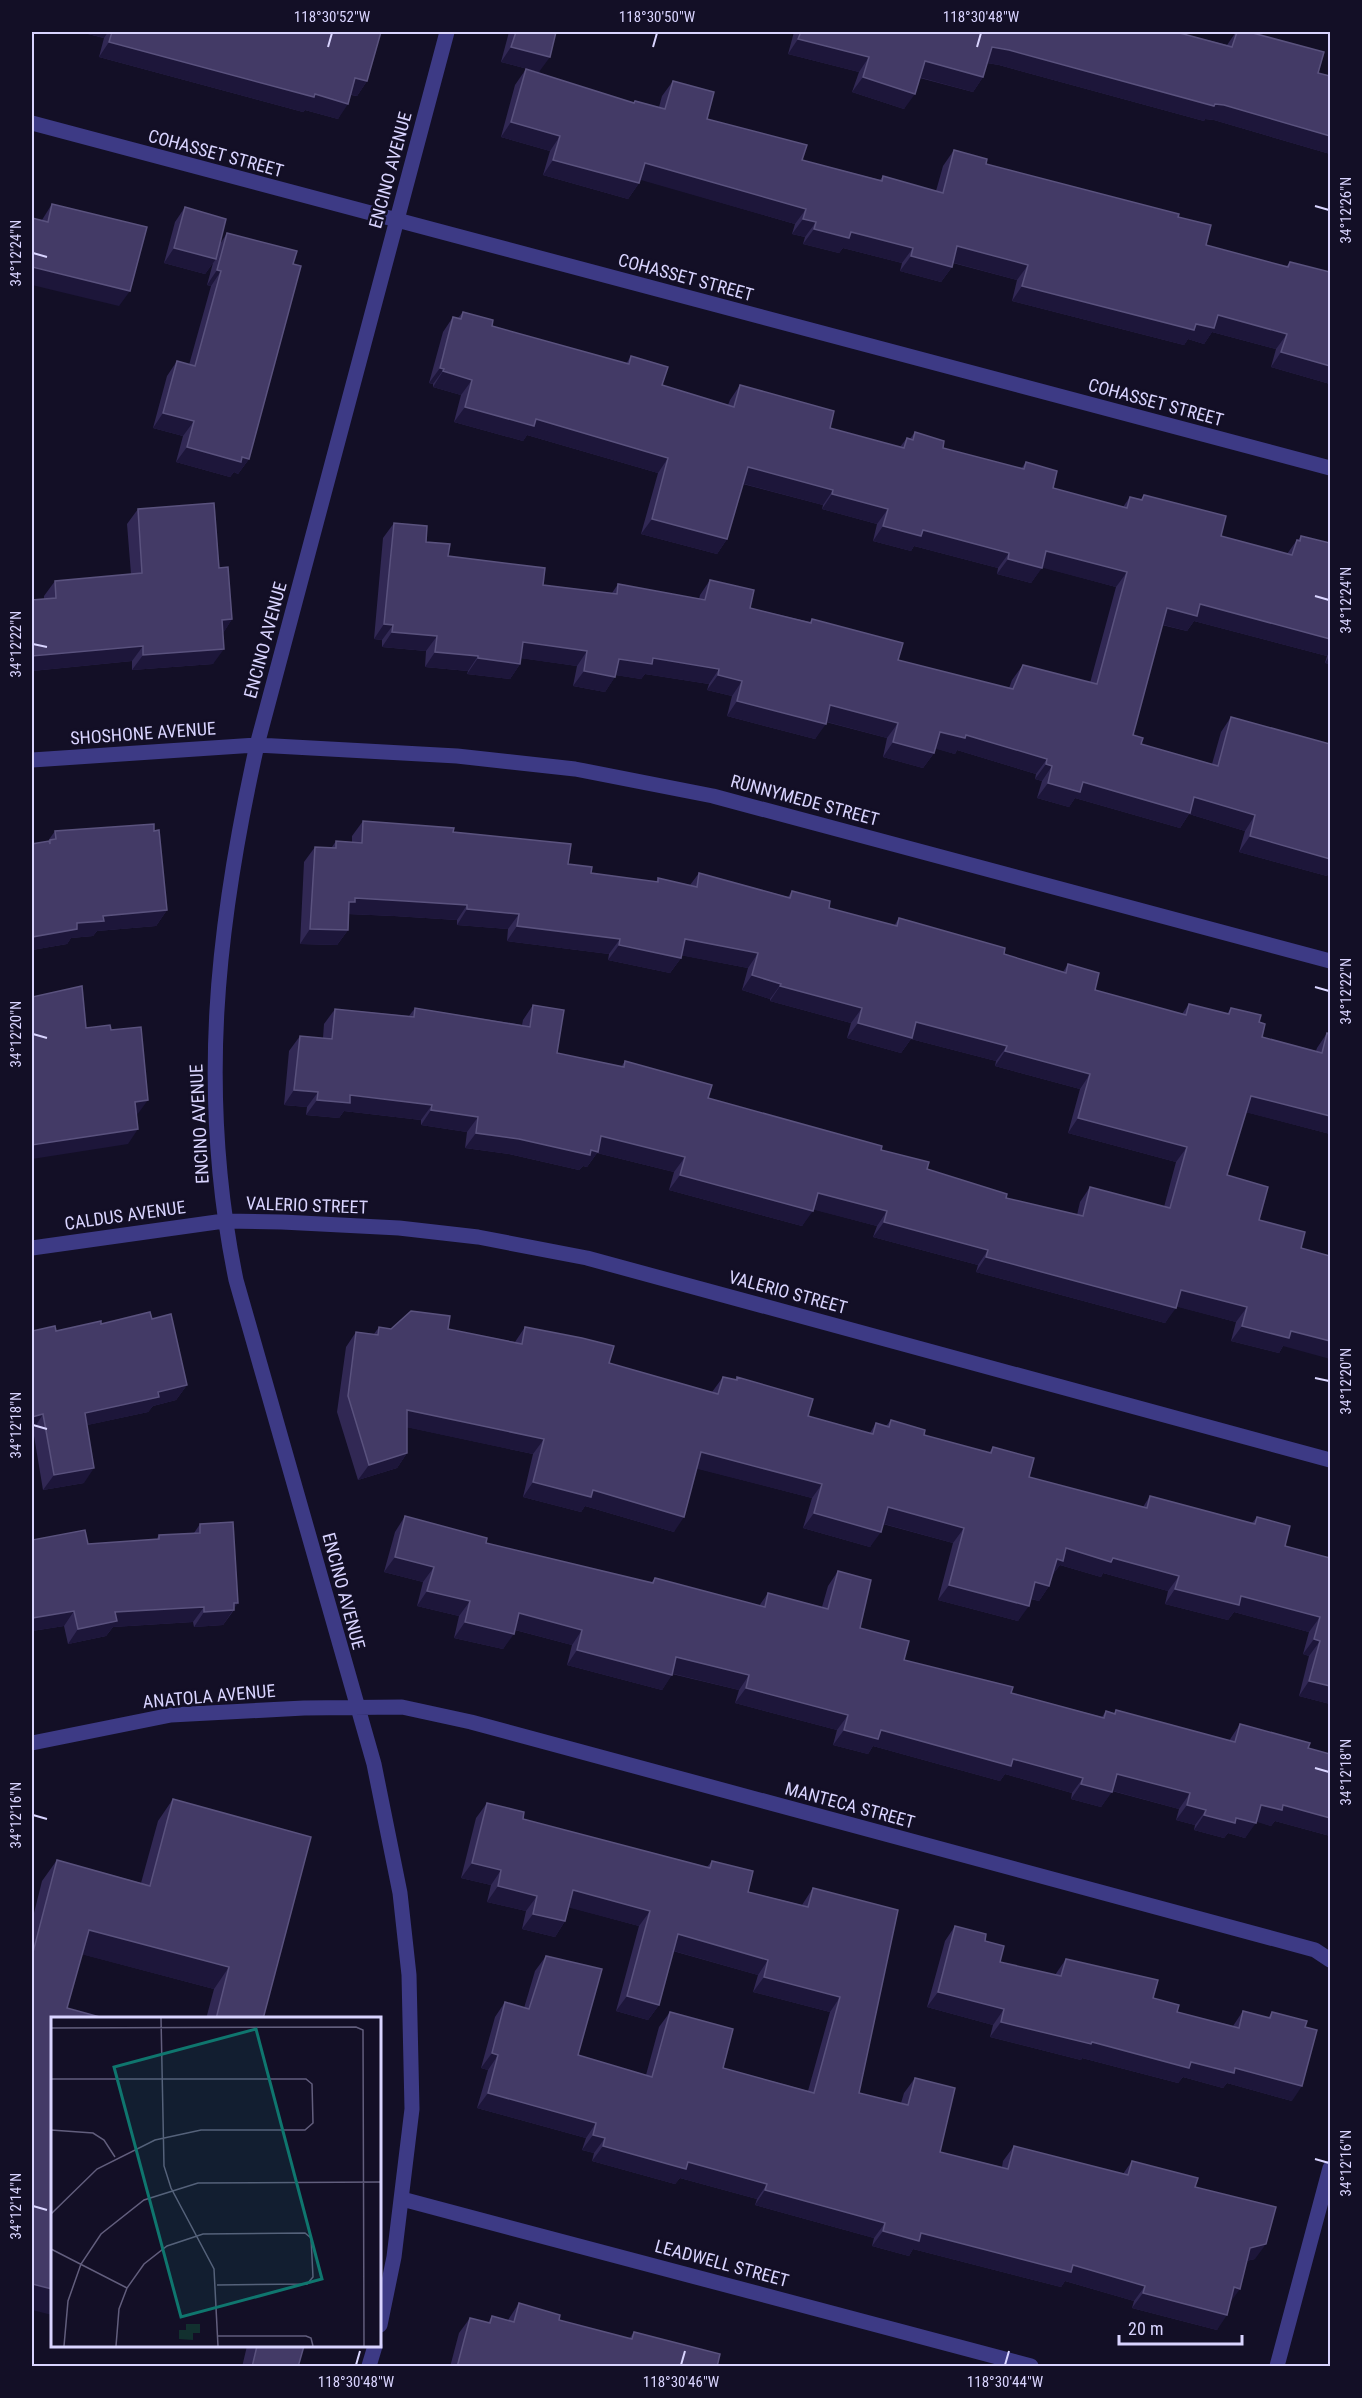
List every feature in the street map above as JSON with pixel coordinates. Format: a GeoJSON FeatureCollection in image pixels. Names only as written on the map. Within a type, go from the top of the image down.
{"type":"FeatureCollection","features":[{"type":"Feature","properties":{"kind":"street","name":"ENCINO AVENUE"},"geometry":{"type":"LineString","coordinates":[[381,2320],[394,2257],[412,2109],[410,1975],[400,1893],[381,1795],[236,1280],[224,1221],[214,1122],[215,1007],[224,920],[239,826],[257,745],[447,32]]}},
{"type":"Feature","properties":{"kind":"street","name":"COHASSET STREET"},"geometry":{"type":"LineString","coordinates":[[32,123],[1330,468]]}},
{"type":"Feature","properties":{"kind":"street","name":"SHOSHONE AVENUE"},"geometry":{"type":"LineString","coordinates":[[32,760],[257,745]]}},
{"type":"Feature","properties":{"kind":"street","name":"RUNNYMEDE STREET"},"geometry":{"type":"LineString","coordinates":[[257,745],[457,756],[575,768],[634,778],[713,796],[1330,961]]}},
{"type":"Feature","properties":{"kind":"street","name":"CALDUS AVENUE"},"geometry":{"type":"LineString","coordinates":[[32,1248],[224,1221]]}},
{"type":"Feature","properties":{"kind":"street","name":"VALERIO STREET"},"geometry":{"type":"LineString","coordinates":[[224,1221],[399,1228],[478,1238],[587,1258],[1330,1460]]}},
{"type":"Feature","properties":{"kind":"street","name":"ANATOLA AVENUE"},"geometry":{"type":"LineString","coordinates":[[32,1743],[171,1715],[355,1706]]}},
{"type":"Feature","properties":{"kind":"street","name":"MANTECA STREET"},"geometry":{"type":"LineString","coordinates":[[355,1706],[402,1707],[482,1725],[1315,1950],[1330,1960]]}},
{"type":"Feature","properties":{"kind":"street"},"geometry":{"type":"LineString","coordinates":[[1277,2367],[1330,2168]]}},
{"type":"Feature","properties":{"kind":"street","name":"LEADWELL STREET"},"geometry":{"type":"LineString","coordinates":[[402,2199],[1031,2367]]}},
{"type":"Feature","properties":{"kind":"street"},"geometry":{"type":"LineString","coordinates":[[369,2367],[375,2347]]}},
{"type":"Feature","properties":{"kind":"building"},"geometry":{"type":"Polygon","coordinates":[[[112,32],[381,32],[367,81],[355,78],[348,104],[109,42],[112,32]]]}},
{"type":"Feature","properties":{"kind":"building"},"geometry":{"type":"Polygon","coordinates":[[[516,32],[556,32],[550,57],[511,47],[516,32]]]}},
{"type":"Feature","properties":{"kind":"building"},"geometry":{"type":"Polygon","coordinates":[[[801,32],[1176,32],[1232,47],[1237,32],[1249,32],[1324,52],[1318,73],[1330,76],[1330,136],[1224,105],[1215,104],[1214,106],[992,47],[983,77],[925,61],[915,94],[863,77],[869,57],[798,39],[801,32]]]}},
{"type":"Feature","properties":{"kind":"building"},"geometry":{"type":"Polygon","coordinates":[[[526,69],[634,103],[635,101],[665,109],[673,81],[714,92],[707,119],[807,145],[802,160],[882,181],[883,176],[943,193],[954,150],[987,159],[986,164],[1179,214],[1178,217],[1211,225],[1206,245],[1288,267],[1290,262],[1330,272],[1330,366],[1281,352],[1287,334],[1218,315],[1214,328],[1196,324],[1194,330],[1022,286],[1028,265],[957,246],[952,267],[911,256],[913,248],[851,232],[849,238],[814,229],[816,222],[803,219],[806,209],[645,163],[639,183],[553,160],[560,136],[511,122],[526,69]]]}},
{"type":"Feature","properties":{"kind":"building"},"geometry":{"type":"Polygon","coordinates":[[[52,204],[147,227],[130,291],[32,267],[32,218],[48,222],[52,204]]]}},
{"type":"Feature","properties":{"kind":"building"},"geometry":{"type":"Polygon","coordinates":[[[185,207],[226,219],[216,259],[174,248],[185,207]]]}},
{"type":"Feature","properties":{"kind":"building"},"geometry":{"type":"Polygon","coordinates":[[[227,233],[297,251],[293,264],[301,266],[249,459],[242,457],[241,462],[187,447],[194,421],[163,413],[177,361],[195,366],[221,271],[217,270],[227,233]]]}},
{"type":"Feature","properties":{"kind":"building"},"geometry":{"type":"Polygon","coordinates":[[[463,312],[493,320],[492,326],[629,364],[631,356],[668,367],[662,385],[734,407],[740,385],[834,411],[830,428],[904,448],[907,438],[913,440],[915,432],[944,441],[943,448],[1024,469],[1026,462],[1057,471],[1053,488],[1127,508],[1130,497],[1142,500],[1144,495],[1226,516],[1221,536],[1292,555],[1297,540],[1300,541],[1301,536],[1330,543],[1330,639],[1200,604],[1197,616],[1167,608],[1133,735],[1143,738],[1141,744],[1218,766],[1231,717],[1330,744],[1330,859],[1250,836],[1255,815],[1194,797],[1190,813],[1083,782],[1080,792],[1048,783],[1052,766],[1046,764],[1047,759],[966,735],[965,738],[940,732],[934,753],[893,742],[898,723],[830,705],[826,724],[737,701],[742,681],[718,675],[719,669],[653,658],[652,664],[619,659],[615,677],[584,671],[587,651],[523,642],[520,664],[478,658],[478,656],[435,652],[437,636],[392,632],[393,625],[384,624],[394,523],[427,526],[426,542],[450,544],[448,556],[545,568],[543,585],[617,594],[618,584],[705,600],[710,580],[754,590],[750,608],[811,623],[812,619],[903,643],[898,660],[1013,689],[1023,665],[1097,684],[1127,572],[1046,551],[1042,568],[1008,559],[1009,553],[923,530],[921,536],[883,526],[888,509],[832,494],[833,490],[748,467],[727,539],[652,519],[668,458],[536,419],[534,426],[465,407],[472,380],[440,368],[453,317],[461,319],[463,312]]]}},
{"type":"Feature","properties":{"kind":"building"},"geometry":{"type":"Polygon","coordinates":[[[214,503],[219,568],[228,567],[232,619],[222,620],[224,649],[143,655],[143,646],[32,656],[32,600],[56,598],[55,581],[142,573],[138,509],[214,503]]]}},
{"type":"Feature","properties":{"kind":"building"},"geometry":{"type":"Polygon","coordinates":[[[363,821],[454,828],[453,832],[571,844],[568,864],[592,867],[591,873],[658,882],[658,878],[697,887],[699,873],[790,898],[792,891],[830,901],[829,908],[897,926],[899,918],[1005,948],[1004,954],[1066,973],[1068,964],[1099,973],[1095,990],[1186,1015],[1189,1004],[1229,1014],[1231,1008],[1261,1015],[1259,1022],[1265,1024],[1262,1037],[1322,1053],[1327,1033],[1330,1034],[1330,1116],[1251,1096],[1227,1175],[1268,1187],[1259,1220],[1305,1232],[1301,1248],[1330,1256],[1330,1341],[1291,1331],[1289,1338],[1242,1326],[1247,1307],[1181,1290],[1176,1308],[986,1257],[988,1250],[884,1222],[887,1211],[818,1193],[813,1211],[680,1175],[685,1157],[601,1136],[598,1152],[591,1150],[590,1155],[519,1139],[476,1133],[478,1117],[431,1110],[432,1105],[350,1095],[350,1103],[317,1100],[318,1092],[294,1090],[300,1036],[332,1039],[335,1009],[414,1017],[415,1008],[530,1027],[533,1005],[564,1010],[557,1053],[624,1067],[625,1061],[712,1085],[708,1098],[882,1146],[881,1150],[929,1162],[927,1169],[1007,1194],[1006,1198],[1083,1216],[1090,1187],[1170,1208],[1187,1147],[1078,1118],[1090,1074],[1005,1051],[1007,1046],[916,1022],[912,1038],[858,1023],[862,1008],[780,986],[781,984],[752,975],[758,953],[685,939],[681,958],[619,945],[620,939],[517,926],[519,914],[467,909],[467,905],[355,898],[355,902],[349,902],[348,930],[310,929],[315,847],[336,848],[336,841],[362,843],[363,821]]]}},
{"type":"Feature","properties":{"kind":"building"},"geometry":{"type":"Polygon","coordinates":[[[154,824],[154,831],[159,830],[167,910],[103,916],[104,921],[77,923],[77,929],[32,937],[32,844],[49,841],[50,844],[50,840],[56,839],[55,831],[154,824]]]}},
{"type":"Feature","properties":{"kind":"building"},"geometry":{"type":"Polygon","coordinates":[[[82,986],[86,1028],[110,1025],[111,1030],[141,1027],[148,1100],[135,1102],[138,1129],[32,1145],[32,997],[82,986]]]}},
{"type":"Feature","properties":{"kind":"building"},"geometry":{"type":"Polygon","coordinates":[[[411,1311],[450,1316],[448,1329],[522,1344],[525,1327],[614,1346],[609,1363],[718,1394],[723,1377],[737,1380],[737,1377],[813,1399],[808,1416],[873,1434],[876,1423],[889,1427],[891,1420],[925,1430],[924,1435],[991,1453],[993,1447],[1034,1458],[1029,1477],[1147,1508],[1150,1496],[1255,1524],[1257,1517],[1290,1526],[1285,1546],[1330,1558],[1330,1686],[1309,1681],[1320,1641],[1314,1639],[1320,1617],[1241,1596],[1239,1605],[1175,1589],[1179,1576],[1113,1558],[1111,1562],[1066,1548],[1063,1561],[1057,1559],[1049,1586],[1035,1582],[1029,1606],[949,1585],[964,1528],[888,1507],[881,1532],[814,1513],[822,1484],[701,1452],[684,1517],[593,1490],[591,1497],[533,1482],[544,1439],[407,1410],[407,1453],[369,1465],[348,1396],[356,1332],[378,1335],[379,1327],[391,1329],[411,1311]]]}},
{"type":"Feature","properties":{"kind":"building"},"geometry":{"type":"Polygon","coordinates":[[[150,1312],[152,1319],[171,1314],[187,1385],[158,1392],[159,1397],[85,1413],[94,1468],[54,1475],[43,1414],[32,1417],[32,1331],[55,1326],[56,1331],[101,1321],[101,1324],[150,1312]]]}},
{"type":"Feature","properties":{"kind":"building"},"geometry":{"type":"Polygon","coordinates":[[[405,1516],[487,1538],[486,1543],[653,1583],[655,1578],[765,1607],[768,1593],[828,1609],[838,1571],[871,1580],[860,1628],[909,1641],[904,1660],[1013,1687],[1011,1693],[1104,1718],[1106,1711],[1115,1714],[1116,1710],[1235,1742],[1240,1724],[1310,1743],[1308,1748],[1330,1754],[1330,1818],[1283,1805],[1282,1810],[1261,1805],[1256,1823],[1236,1818],[1235,1823],[1204,1815],[1206,1810],[1187,1805],[1190,1793],[1117,1774],[1112,1792],[1081,1784],[1083,1778],[1013,1759],[1011,1766],[881,1730],[878,1739],[844,1730],[848,1715],[746,1688],[749,1675],[676,1657],[672,1675],[577,1650],[582,1630],[519,1613],[514,1634],[465,1622],[470,1601],[427,1591],[434,1567],[395,1557],[405,1516]]]}},
{"type":"Feature","properties":{"kind":"building"},"geometry":{"type":"Polygon","coordinates":[[[233,1522],[238,1603],[234,1603],[234,1610],[204,1612],[204,1607],[115,1612],[117,1621],[78,1629],[74,1611],[32,1618],[32,1540],[85,1530],[88,1544],[159,1539],[159,1535],[200,1533],[200,1524],[233,1522]]]}},
{"type":"Feature","properties":{"kind":"building"},"geometry":{"type":"Polygon","coordinates":[[[173,1799],[311,1837],[264,2017],[216,2017],[229,1967],[89,1930],[67,2008],[100,2017],[51,2017],[51,2289],[32,2284],[32,1956],[57,1860],[150,1886],[173,1799]]]}},
{"type":"Feature","properties":{"kind":"building"},"geometry":{"type":"Polygon","coordinates":[[[487,1803],[524,1812],[523,1819],[710,1868],[712,1861],[753,1871],[748,1892],[808,1907],[813,1888],[898,1910],[859,2093],[908,2105],[915,2078],[955,2088],[940,2152],[1008,2169],[1014,2146],[1128,2175],[1132,2161],[1198,2178],[1195,2187],[1276,2207],[1266,2244],[1250,2248],[1240,2289],[1234,2287],[1227,2315],[1143,2293],[1145,2286],[1073,2265],[1071,2272],[921,2233],[919,2241],[883,2231],[885,2223],[765,2190],[767,2184],[688,2162],[686,2169],[603,2146],[605,2138],[593,2135],[596,2123],[488,2093],[498,2055],[492,2053],[505,2002],[529,2009],[546,1956],[602,1969],[578,2055],[652,2077],[670,2012],[733,2029],[723,2068],[814,2093],[840,1997],[764,1977],[768,1960],[678,1934],[659,2005],[627,1996],[650,1911],[573,1890],[565,1921],[533,1914],[537,1896],[498,1886],[501,1870],[472,1863],[487,1803]]]}},
{"type":"Feature","properties":{"kind":"building"},"geometry":{"type":"Polygon","coordinates":[[[955,1926],[986,1934],[985,1941],[1004,1946],[1000,1962],[1061,1976],[1066,1959],[1158,1980],[1153,1998],[1179,2005],[1177,2012],[1239,2028],[1243,2011],[1270,2018],[1272,2012],[1307,2021],[1305,2027],[1317,2030],[1302,2086],[1235,2068],[1234,2073],[1191,2062],[1189,2068],[1092,2042],[1091,2044],[1001,2022],[1004,2009],[938,1992],[955,1926]]]}},
{"type":"Feature","properties":{"kind":"building"},"geometry":{"type":"Polygon","coordinates":[[[519,2303],[560,2315],[559,2320],[632,2339],[634,2332],[720,2354],[717,2367],[457,2367],[470,2318],[490,2323],[492,2316],[514,2322],[519,2303]]]}},
{"type":"Feature","properties":{"kind":"building"},"geometry":{"type":"Polygon","coordinates":[[[257,2347],[304,2347],[298,2367],[252,2367],[257,2347]]]}}]}
